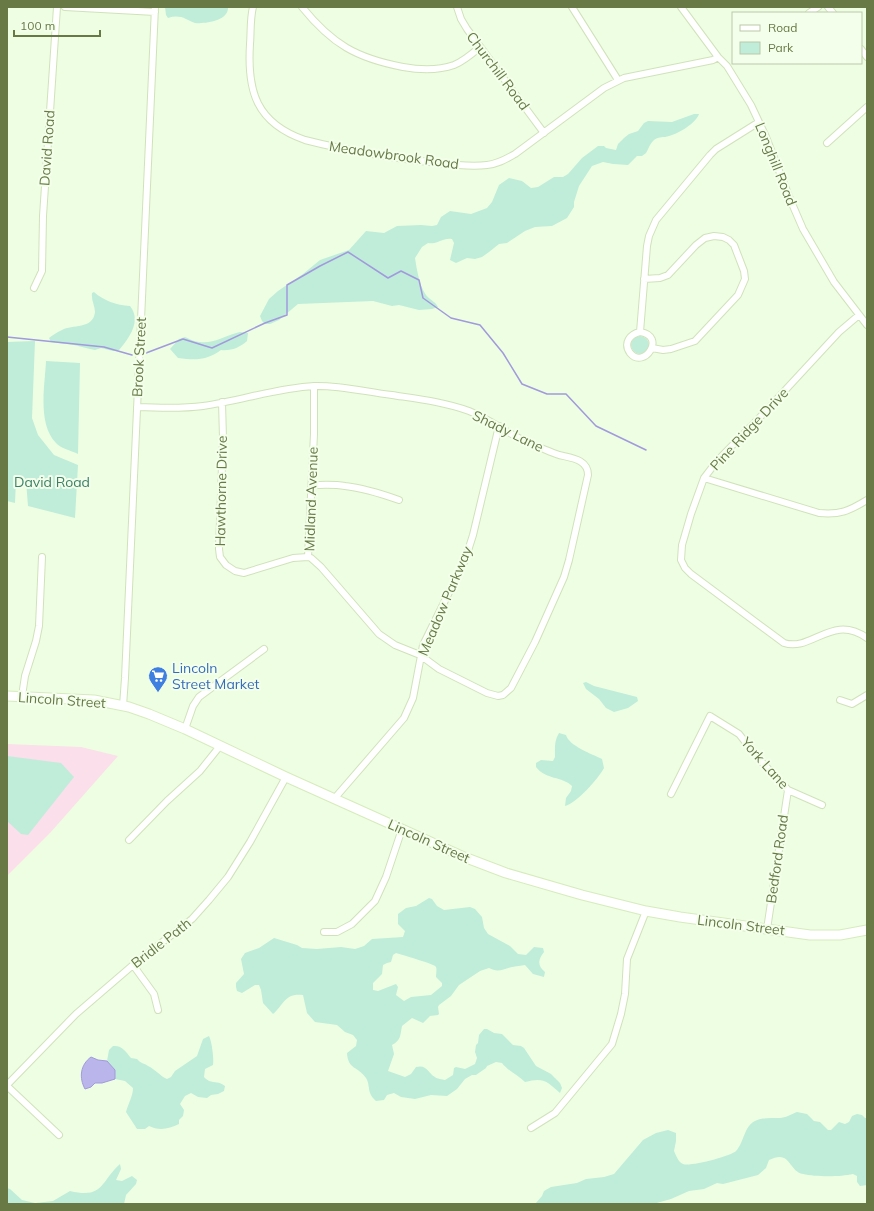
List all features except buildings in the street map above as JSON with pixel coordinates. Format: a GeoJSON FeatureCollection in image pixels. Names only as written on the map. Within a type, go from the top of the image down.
{"type":"FeatureCollection","features":[{"type":"Feature","properties":{"kind":"main road","name":"Lincoln Street"},"geometry":{"type":"LineString","coordinates":[[7,696],[94,700],[123,706],[149,714],[185,729],[286,777],[464,857],[506,873],[646,911],[680,917],[827,936],[867,930]]}},
{"type":"Feature","properties":{"kind":"street","name":"David Road"},"geometry":{"type":"LineString","coordinates":[[34,288],[42,271],[43,216],[57,7]]}},
{"type":"Feature","properties":{"kind":"street"},"geometry":{"type":"LineString","coordinates":[[65,7],[155,10]]}},
{"type":"Feature","properties":{"kind":"street","name":"Meadowbrook Road"},"geometry":{"type":"LineString","coordinates":[[253,7],[251,22],[250,74],[255,96],[261,109],[276,126],[295,137],[318,144],[412,160],[482,166],[502,161],[515,154],[604,88],[618,80],[713,60],[718,57]]}},
{"type":"Feature","properties":{"kind":"street"},"geometry":{"type":"LineString","coordinates":[[302,7],[318,26],[343,46],[361,55],[386,63],[422,70],[440,69],[462,61],[480,47]]}},
{"type":"Feature","properties":{"kind":"street","name":"Churchill Road"},"geometry":{"type":"LineString","coordinates":[[457,7],[461,19],[480,47],[544,133]]}},
{"type":"Feature","properties":{"kind":"street"},"geometry":{"type":"LineString","coordinates":[[572,7],[618,80]]}},
{"type":"Feature","properties":{"kind":"street","name":"Longhill Road"},"geometry":{"type":"LineString","coordinates":[[681,7],[718,57],[727,66],[751,104],[803,229],[834,282],[867,325]]}},
{"type":"Feature","properties":{"kind":"street","name":"Brook Street"},"geometry":{"type":"LineString","coordinates":[[123,706],[126,670],[155,10]]}},
{"type":"Feature","properties":{"kind":"street"},"geometry":{"type":"LineString","coordinates":[[727,66],[732,64]]}},
{"type":"Feature","properties":{"kind":"street"},"geometry":{"type":"LineString","coordinates":[[827,143],[867,106]]}},
{"type":"Feature","properties":{"kind":"street"},"geometry":{"type":"LineString","coordinates":[[640,332],[647,246],[649,236],[656,220],[716,149],[759,122]]}},
{"type":"Feature","properties":{"kind":"street"},"geometry":{"type":"LineString","coordinates":[[644,279],[660,278],[668,275],[696,245],[705,238],[714,236],[723,237],[730,240],[734,245],[744,271],[745,279],[738,295],[694,340],[671,349],[663,350],[652,348]]}},
{"type":"Feature","properties":{"kind":"street","name":"Pine Ridge Drive"},"geometry":{"type":"LineString","coordinates":[[859,315],[839,332],[765,412],[717,461],[704,478],[682,545],[681,560],[685,568],[691,574],[784,644],[800,644],[839,630],[854,631],[867,638]]}},
{"type":"Feature","properties":{"kind":"street"},"geometry":{"type":"LineString","coordinates":[[640,332],[649,336],[652,340],[652,348],[649,354],[644,357],[632,355],[628,350],[627,344],[629,338],[634,333],[640,332]]}},
{"type":"Feature","properties":{"kind":"street","name":"Shady Lane"},"geometry":{"type":"LineString","coordinates":[[137,407],[178,408],[205,406],[292,388],[314,386],[349,388],[452,406],[469,411],[523,441],[559,455],[579,460],[584,464],[588,471],[586,490],[564,577],[535,642],[511,688],[503,695],[498,696],[487,693],[439,669],[420,655]]}},
{"type":"Feature","properties":{"kind":"street","name":"Midland Avenue"},"geometry":{"type":"LineString","coordinates":[[314,386],[314,434],[308,557],[312,558],[321,567],[379,634],[395,645],[420,655]]}},
{"type":"Feature","properties":{"kind":"street","name":"Hawthorne Drive"},"geometry":{"type":"LineString","coordinates":[[222,402],[223,438],[220,557],[226,565],[235,572],[244,573],[293,558],[308,557]]}},
{"type":"Feature","properties":{"kind":"street","name":"Meadow Parkway"},"geometry":{"type":"LineString","coordinates":[[334,799],[404,718],[413,698],[423,645],[465,560],[473,535],[498,426]]}},
{"type":"Feature","properties":{"kind":"street"},"geometry":{"type":"LineString","coordinates":[[704,478],[819,513],[840,513],[867,500]]}},
{"type":"Feature","properties":{"kind":"street"},"geometry":{"type":"LineString","coordinates":[[311,485],[343,485],[355,487],[399,500]]}},
{"type":"Feature","properties":{"kind":"street"},"geometry":{"type":"LineString","coordinates":[[22,696],[25,676],[36,641],[42,557]]}},
{"type":"Feature","properties":{"kind":"street"},"geometry":{"type":"LineString","coordinates":[[185,729],[193,706],[199,697],[264,649]]}},
{"type":"Feature","properties":{"kind":"street"},"geometry":{"type":"LineString","coordinates":[[840,700],[852,704],[867,695]]}},
{"type":"Feature","properties":{"kind":"street","name":"York Lane"},"geometry":{"type":"LineString","coordinates":[[671,794],[710,716],[739,734],[758,758],[788,790],[822,805]]}},
{"type":"Feature","properties":{"kind":"street"},"geometry":{"type":"LineString","coordinates":[[129,840],[200,771],[220,746]]}},
{"type":"Feature","properties":{"kind":"street","name":"Bridle Path"},"geometry":{"type":"LineString","coordinates":[[7,1086],[76,1014],[133,965],[192,920],[228,877],[250,842],[286,777]]}},
{"type":"Feature","properties":{"kind":"street","name":"Bedford Road"},"geometry":{"type":"LineString","coordinates":[[767,929],[788,790]]}},
{"type":"Feature","properties":{"kind":"street"},"geometry":{"type":"LineString","coordinates":[[324,932],[337,932],[352,924],[375,901],[386,877],[402,829]]}},
{"type":"Feature","properties":{"kind":"street"},"geometry":{"type":"LineString","coordinates":[[531,1128],[555,1113],[612,1044],[625,994],[628,959],[646,911]]}},
{"type":"Feature","properties":{"kind":"street"},"geometry":{"type":"LineString","coordinates":[[133,965],[154,994],[158,1010]]}},
{"type":"Feature","properties":{"kind":"street"},"geometry":{"type":"LineString","coordinates":[[7,1086],[59,1135]]}},
{"type":"Feature","properties":{"kind":"shaded area"},"geometry":{"type":"Polygon","coordinates":[[[7,744],[81,747],[118,756],[50,833],[7,876],[7,744]]]}},
{"type":"Feature","properties":{"kind":"shaded area"},"geometry":{"type":"Polygon","coordinates":[[[91,1057],[98,1060],[107,1061],[115,1070],[115,1079],[102,1083],[95,1083],[91,1087],[85,1089],[81,1076],[87,1060],[91,1057]]]}},
{"type":"Feature","properties":{"kind":"green space"},"geometry":{"type":"Polygon","coordinates":[[[165,7],[228,7],[225,16],[216,21],[194,23],[179,17],[168,18],[165,7]]]}},
{"type":"Feature","properties":{"kind":"green space"},"geometry":{"type":"Polygon","coordinates":[[[694,114],[699,114],[691,124],[682,131],[654,140],[646,153],[642,156],[637,156],[628,165],[603,162],[592,166],[579,186],[574,207],[567,218],[552,226],[535,227],[525,231],[507,243],[499,244],[482,257],[475,259],[467,258],[456,263],[450,260],[454,243],[452,239],[428,243],[422,247],[415,258],[419,277],[426,295],[438,307],[419,310],[399,305],[392,306],[373,301],[298,304],[279,320],[270,324],[265,324],[262,321],[260,316],[269,299],[278,291],[320,260],[349,250],[366,231],[384,233],[397,226],[437,225],[441,217],[450,211],[471,214],[487,208],[492,202],[499,185],[509,178],[522,181],[531,188],[538,187],[554,177],[563,177],[568,174],[582,158],[598,146],[604,146],[606,148],[616,150],[618,144],[624,138],[629,134],[638,131],[644,123],[648,121],[672,122],[694,114]]]}},
{"type":"Feature","properties":{"kind":"green space"},"geometry":{"type":"Polygon","coordinates":[[[94,292],[110,302],[130,306],[133,312],[135,318],[133,329],[119,350],[113,351],[101,348],[95,350],[51,342],[49,338],[58,332],[66,328],[82,326],[90,322],[95,312],[92,296],[92,293],[94,292]]]}},
{"type":"Feature","properties":{"kind":"green space"},"geometry":{"type":"Polygon","coordinates":[[[240,332],[248,333],[247,341],[238,347],[221,350],[216,354],[205,358],[178,358],[170,349],[179,339],[185,337],[200,342],[206,342],[240,332]]]}},
{"type":"Feature","properties":{"kind":"green space"},"geometry":{"type":"Polygon","coordinates":[[[640,336],[644,337],[648,341],[648,349],[644,353],[640,354],[636,353],[632,349],[631,345],[632,341],[636,337],[640,336]]]}},
{"type":"Feature","properties":{"kind":"green space","name":"David Road"},"geometry":{"type":"Polygon","coordinates":[[[35,341],[32,418],[38,435],[54,455],[78,465],[75,518],[28,506],[26,481],[16,479],[15,503],[7,501],[7,342],[35,341]]]}},
{"type":"Feature","properties":{"kind":"green space","name":"David Road"},"geometry":{"type":"Polygon","coordinates":[[[46,361],[80,363],[78,454],[58,445],[50,435],[46,425],[44,415],[44,392],[46,361]]]}},
{"type":"Feature","properties":{"kind":"green space"},"geometry":{"type":"Polygon","coordinates":[[[586,682],[594,686],[637,697],[638,701],[628,708],[614,712],[606,708],[599,699],[586,689],[583,683],[586,682]]]}},
{"type":"Feature","properties":{"kind":"green space"},"geometry":{"type":"Polygon","coordinates":[[[559,733],[566,735],[571,743],[602,759],[604,768],[587,790],[570,804],[565,806],[566,798],[571,791],[572,786],[564,781],[544,774],[536,767],[536,763],[541,760],[553,761],[555,757],[557,736],[559,733]]]}},
{"type":"Feature","properties":{"kind":"green space"},"geometry":{"type":"Polygon","coordinates":[[[7,756],[61,763],[74,777],[28,835],[21,834],[7,821],[7,756]]]}},
{"type":"Feature","properties":{"kind":"green space"},"geometry":{"type":"Polygon","coordinates":[[[429,898],[432,899],[437,906],[444,910],[470,907],[475,909],[482,917],[484,928],[488,934],[510,946],[518,954],[526,955],[534,947],[543,948],[544,952],[539,962],[545,972],[544,977],[533,974],[525,965],[500,970],[489,968],[480,971],[459,985],[451,996],[439,1005],[438,1015],[430,1016],[423,1023],[412,1018],[402,1026],[399,1039],[392,1045],[394,1054],[388,1071],[405,1077],[411,1074],[416,1067],[420,1066],[427,1069],[436,1078],[445,1080],[453,1075],[454,1068],[465,1069],[475,1064],[477,1058],[475,1052],[479,1035],[484,1029],[487,1029],[494,1033],[502,1034],[513,1045],[524,1048],[536,1066],[551,1074],[560,1083],[562,1088],[560,1093],[548,1083],[541,1080],[525,1082],[502,1063],[496,1062],[487,1066],[476,1075],[472,1075],[465,1079],[457,1089],[447,1096],[431,1095],[415,1099],[401,1097],[394,1093],[387,1095],[384,1100],[376,1101],[371,1095],[366,1078],[349,1062],[347,1053],[356,1046],[357,1040],[353,1035],[345,1032],[337,1025],[315,1022],[307,1013],[303,995],[288,998],[273,1014],[263,1003],[259,985],[255,985],[242,993],[237,991],[236,983],[244,974],[241,959],[245,953],[259,948],[274,938],[302,948],[317,949],[341,947],[355,949],[364,946],[372,939],[403,937],[405,931],[398,924],[398,914],[406,908],[416,906],[429,898]],[[396,953],[393,955],[391,962],[383,965],[382,974],[373,983],[373,990],[378,991],[396,984],[398,987],[396,995],[404,1001],[411,997],[431,995],[442,986],[442,983],[436,977],[436,967],[396,953]]]}},
{"type":"Feature","properties":{"kind":"green space"},"geometry":{"type":"Polygon","coordinates":[[[209,1036],[213,1065],[205,1069],[204,1077],[209,1081],[223,1084],[225,1086],[224,1091],[211,1095],[207,1098],[198,1097],[191,1093],[185,1096],[180,1104],[184,1110],[183,1116],[179,1120],[179,1124],[175,1126],[164,1129],[149,1126],[145,1129],[137,1129],[126,1112],[133,1088],[125,1081],[115,1079],[115,1070],[107,1061],[109,1050],[113,1046],[121,1048],[131,1058],[137,1059],[151,1067],[167,1079],[171,1077],[175,1071],[197,1056],[203,1039],[209,1036]]]}},
{"type":"Feature","properties":{"kind":"green space"},"geometry":{"type":"Polygon","coordinates":[[[797,1112],[807,1114],[814,1121],[820,1122],[828,1130],[831,1130],[839,1122],[845,1124],[849,1122],[852,1116],[857,1114],[867,1118],[867,1185],[860,1186],[857,1182],[857,1176],[853,1174],[842,1176],[814,1176],[803,1174],[794,1169],[785,1159],[776,1157],[769,1160],[766,1168],[758,1175],[723,1184],[717,1183],[704,1189],[689,1191],[671,1199],[653,1204],[535,1204],[542,1196],[544,1191],[551,1187],[577,1183],[586,1179],[614,1174],[643,1140],[656,1133],[668,1130],[676,1133],[674,1151],[677,1158],[683,1164],[687,1165],[702,1163],[736,1151],[739,1148],[751,1123],[764,1118],[782,1118],[797,1112]]]}},
{"type":"Feature","properties":{"kind":"green space"},"geometry":{"type":"Polygon","coordinates":[[[120,1164],[121,1169],[116,1180],[122,1181],[132,1176],[137,1180],[136,1184],[126,1195],[124,1204],[7,1204],[7,1188],[22,1200],[35,1203],[53,1201],[70,1191],[89,1193],[95,1191],[120,1164]]]}},
{"type":"Feature","properties":{"kind":"waterway"},"geometry":{"type":"LineString","coordinates":[[146,353],[183,339],[212,348],[265,323],[287,315],[287,285],[348,252],[388,278],[401,271],[419,280],[423,298],[451,318],[480,325],[503,353],[522,384],[547,394],[566,394],[596,426],[646,450]]}},
{"type":"Feature","properties":{"kind":"waterway"},"geometry":{"type":"LineString","coordinates":[[7,337],[104,347],[132,355]]}},
{"type":"Feature","properties":{"kind":"place","name":"Lincoln Street Market"},"geometry":{"type":"Point","coordinates":[158,693]}}]}
